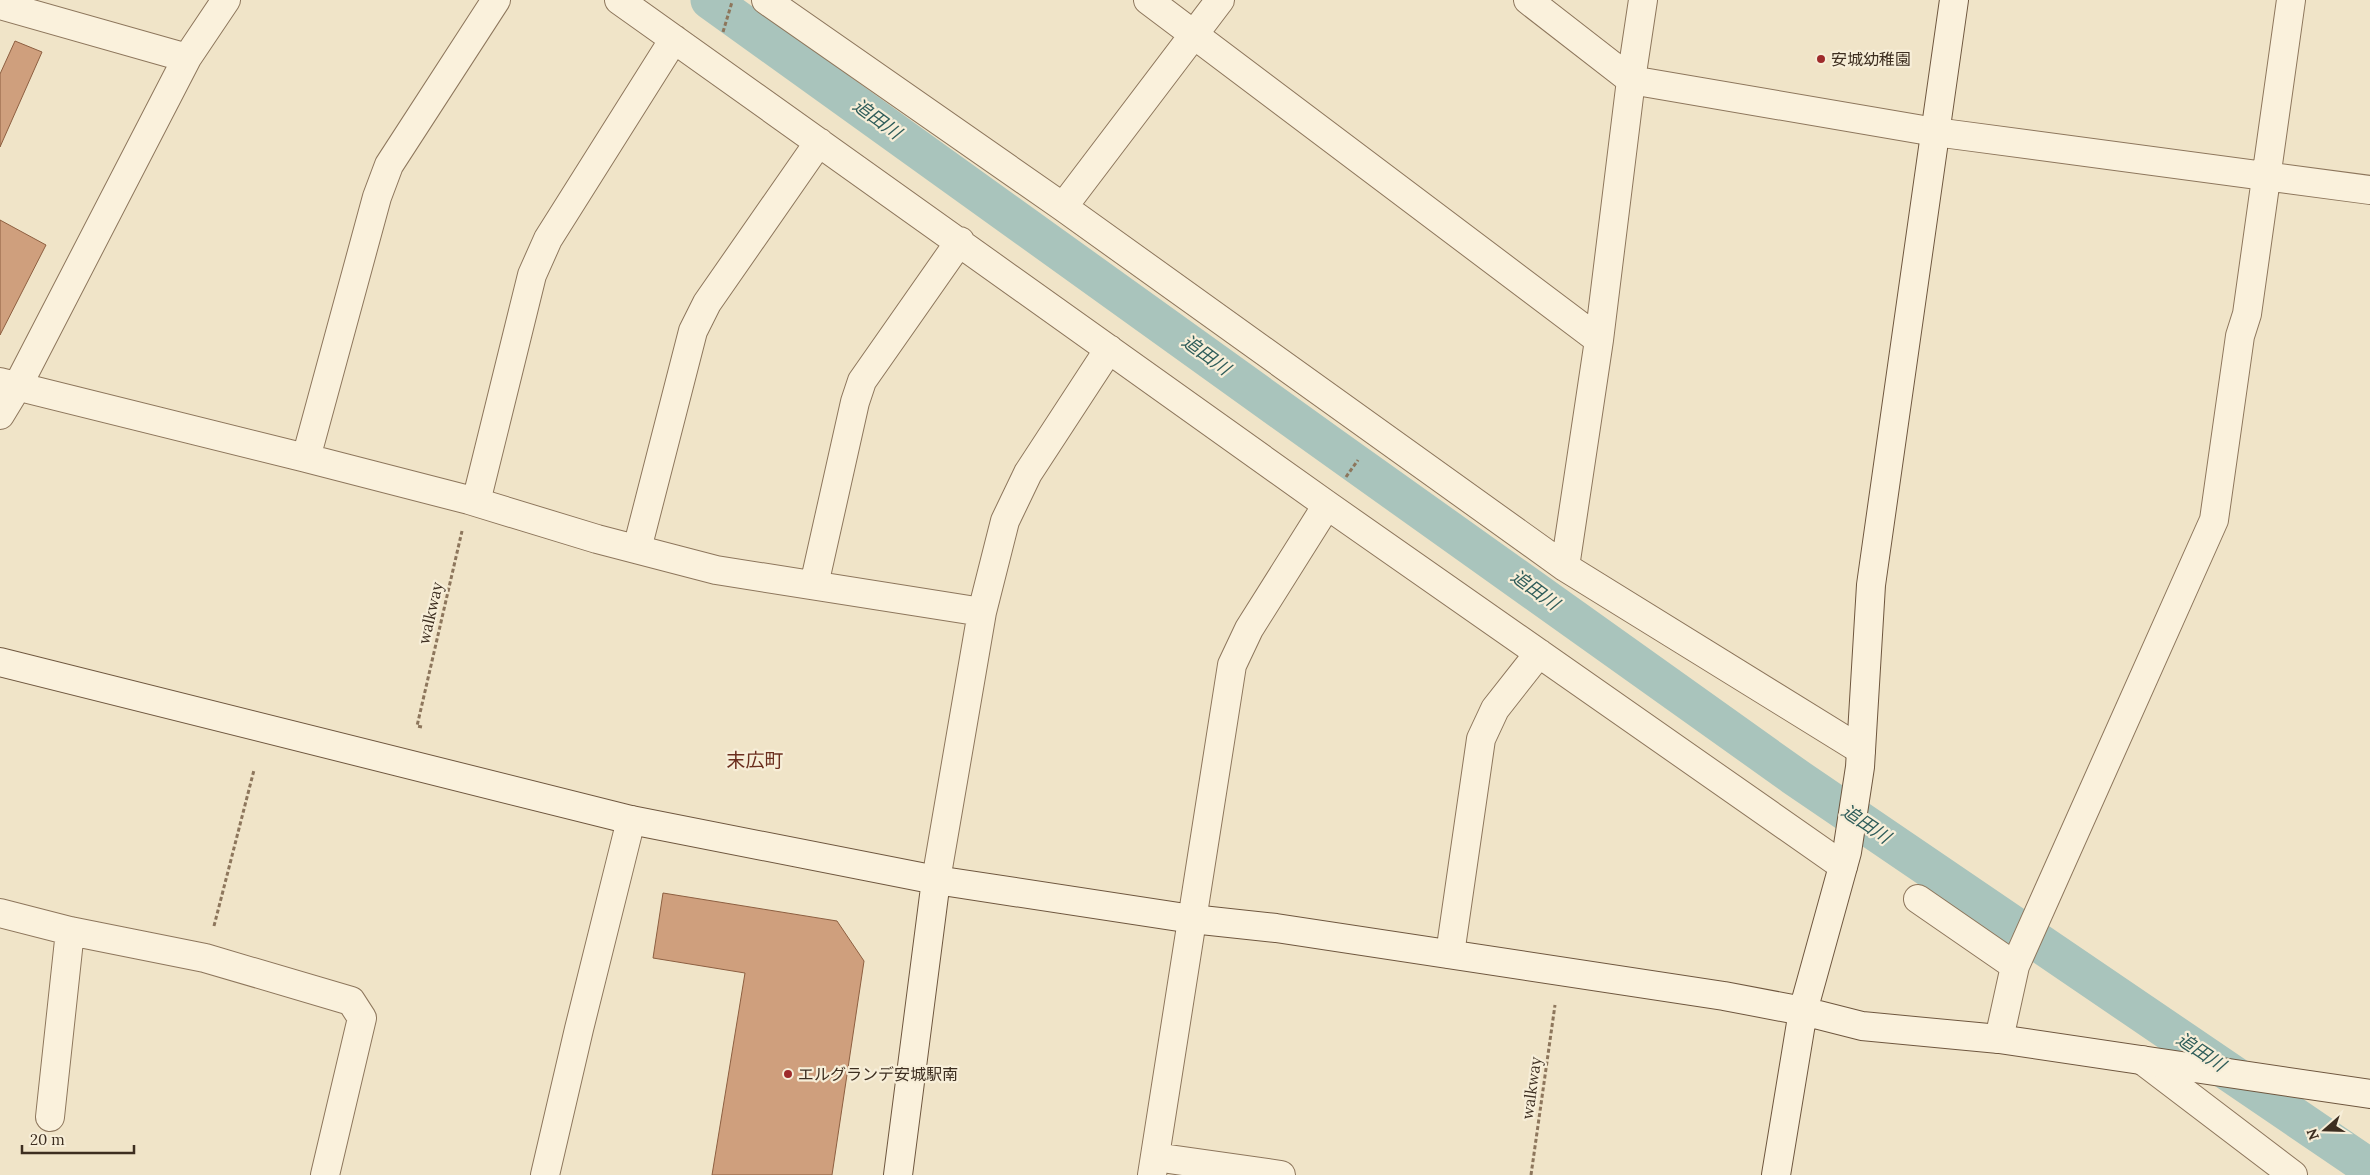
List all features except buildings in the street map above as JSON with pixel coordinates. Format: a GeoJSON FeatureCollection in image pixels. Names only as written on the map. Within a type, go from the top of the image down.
{"type":"FeatureCollection","features":[{"type":"Feature","properties":{"kind":"street"},"geometry":{"type":"LineString","coordinates":[[0,414],[8,385],[187,58],[226,0]]}},
{"type":"Feature","properties":{"kind":"street"},"geometry":{"type":"LineString","coordinates":[[306,458],[377,197],[389,165],[496,0]]}},
{"type":"Feature","properties":{"kind":"street"},"geometry":{"type":"LineString","coordinates":[[619,0],[960,241],[1327,505],[1539,653],[1845,859]]}},
{"type":"Feature","properties":{"kind":"street"},"geometry":{"type":"LineString","coordinates":[[766,0],[1062,207],[1565,567],[1861,758]]}},
{"type":"Feature","properties":{"kind":"street"},"geometry":{"type":"LineString","coordinates":[[1148,0],[1599,340]]}},
{"type":"Feature","properties":{"kind":"street"},"geometry":{"type":"LineString","coordinates":[[1062,207],[1220,0]]}},
{"type":"Feature","properties":{"kind":"street"},"geometry":{"type":"LineString","coordinates":[[1528,0],[1631,80],[1935,132],[2370,190]]}},
{"type":"Feature","properties":{"kind":"street"},"geometry":{"type":"LineString","coordinates":[[1565,567],[1599,340],[1631,80],[1643,0]]}},
{"type":"Feature","properties":{"kind":"street"},"geometry":{"type":"LineString","coordinates":[[1776,1175],[1802,1011],[1845,859],[1861,758],[1871,585],[1954,0]]}},
{"type":"Feature","properties":{"kind":"street"},"geometry":{"type":"LineString","coordinates":[[1999,1039],[2014,966],[2214,520],[2240,336],[2247,314],[2290,0]]}},
{"type":"Feature","properties":{"kind":"street"},"geometry":{"type":"LineString","coordinates":[[0,5],[187,58]]}},
{"type":"Feature","properties":{"kind":"street"},"geometry":{"type":"LineString","coordinates":[[472,501],[532,275],[544,248],[674,39]]}},
{"type":"Feature","properties":{"kind":"street"},"geometry":{"type":"LineString","coordinates":[[637,549],[693,331],[707,303],[819,142]]}},
{"type":"Feature","properties":{"kind":"street"},"geometry":{"type":"LineString","coordinates":[[814,585],[855,402],[862,381],[960,241]]}},
{"type":"Feature","properties":{"kind":"street"},"geometry":{"type":"LineString","coordinates":[[898,1175],[936,880],[982,612],[1005,521],[1028,473],[1109,349]]}},
{"type":"Feature","properties":{"kind":"street"},"geometry":{"type":"LineString","coordinates":[[8,385],[472,501],[716,570],[982,612]]}},
{"type":"Feature","properties":{"kind":"street"},"geometry":{"type":"LineString","coordinates":[[1281,1175],[1153,1166],[1232,665],[1249,629],[1327,505]]}},
{"type":"Feature","properties":{"kind":"street"},"geometry":{"type":"LineString","coordinates":[[1450,954],[1480,739],[1495,709],[1539,653]]}},
{"type":"Feature","properties":{"kind":"street"},"geometry":{"type":"LineString","coordinates":[[0,662],[631,820],[936,880],[1192,919],[1276,928],[1724,996],[1802,1011],[1862,1026],[1999,1039],[2370,1094]]}},
{"type":"Feature","properties":{"kind":"street"},"geometry":{"type":"LineString","coordinates":[[545,1175],[631,820]]}},
{"type":"Feature","properties":{"kind":"street"},"geometry":{"type":"LineString","coordinates":[[1918,898],[2014,966]]}},
{"type":"Feature","properties":{"kind":"street"},"geometry":{"type":"LineString","coordinates":[[0,913],[70,931],[205,958],[351,1001],[362,1018],[325,1175]]}},
{"type":"Feature","properties":{"kind":"street"},"geometry":{"type":"LineString","coordinates":[[50,1117],[70,931]]}},
{"type":"Feature","properties":{"kind":"street"},"geometry":{"type":"LineString","coordinates":[[2142,1060],[2283,1172]]}},
{"type":"Feature","properties":{"kind":"path"},"geometry":{"type":"LineString","coordinates":[[722,38],[733,0]]}},
{"type":"Feature","properties":{"kind":"path"},"geometry":{"type":"LineString","coordinates":[[1327,505],[1359,458]]}},
{"type":"Feature","properties":{"kind":"path","name":"walkway"},"geometry":{"type":"LineString","coordinates":[[422,728],[418,726],[472,501]]}},
{"type":"Feature","properties":{"kind":"path"},"geometry":{"type":"LineString","coordinates":[[205,958],[254,770]]}},
{"type":"Feature","properties":{"kind":"path","name":"walkway"},"geometry":{"type":"LineString","coordinates":[[1532,1175],[1555,1005]]}},
{"type":"Feature","properties":{"kind":"waterway","name":"追田川"},"geometry":{"type":"LineString","coordinates":[[710,0],[1794,776],[2370,1168]]}},
{"type":"Feature","properties":{"kind":"place","name":"安城幼稚園"},"geometry":{"type":"Point","coordinates":[1821,59]}},
{"type":"Feature","properties":{"kind":"place","name":"エルグランデ安城駅南"},"geometry":{"type":"Point","coordinates":[788,1074]}},
{"type":"Feature","properties":{"kind":"district","name":"末広町"},"geometry":{"type":"Point","coordinates":[755,760]}}]}
